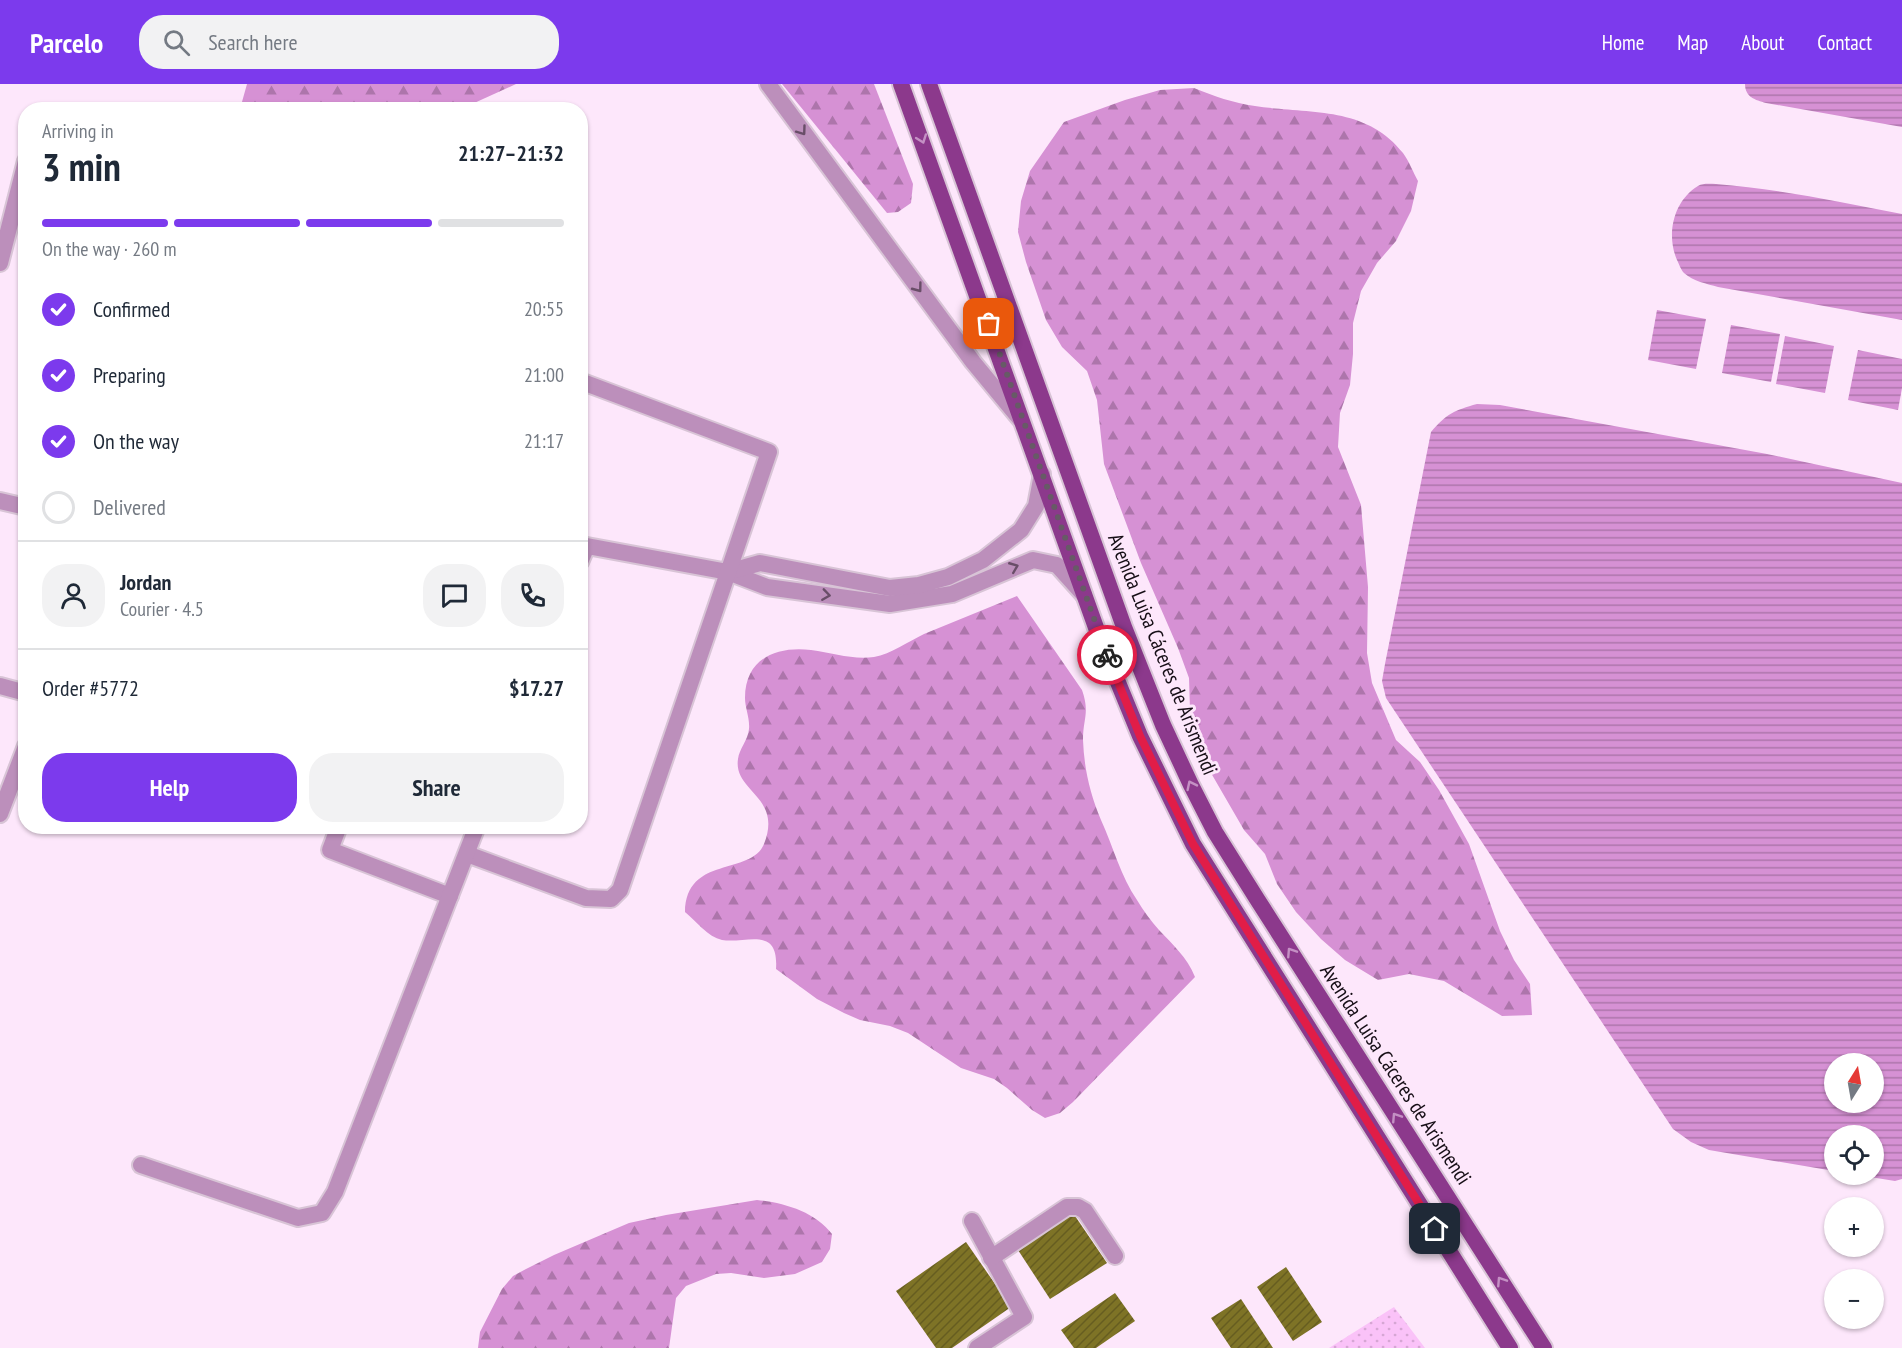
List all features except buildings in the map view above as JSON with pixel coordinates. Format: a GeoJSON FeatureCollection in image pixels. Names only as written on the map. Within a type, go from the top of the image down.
{"type":"FeatureCollection","features":[{"type":"Feature","properties":{"kind":"main road"},"geometry":{"type":"LineString","coordinates":[[902,84],[1085,596],[1140,736],[1193,844],[1510,1348]]}},
{"type":"Feature","properties":{"kind":"main road","name":"Avenida Luisa Cáceres de Arismendi"},"geometry":{"type":"LineString","coordinates":[[929,84],[1124,627],[1191,785],[1215,832],[1544,1348]]}},
{"type":"Feature","properties":{"kind":"main road"},"geometry":{"type":"LineString","coordinates":[[1514,1302],[1551,1348]]}},
{"type":"Feature","properties":{"kind":"street"},"geometry":{"type":"LineString","coordinates":[[768,84],[973,362],[1024,424]]}},
{"type":"Feature","properties":{"kind":"street"},"geometry":{"type":"LineString","coordinates":[[0,263],[18,192]]}},
{"type":"Feature","properties":{"kind":"street"},"geometry":{"type":"LineString","coordinates":[[467,854],[586,898],[611,899],[620,890],[769,452],[588,384]]}},
{"type":"Feature","properties":{"kind":"street"},"geometry":{"type":"LineString","coordinates":[[588,546],[728,572],[767,587],[890,604],[920,592],[983,560],[1021,530],[1036,506],[1042,474]]}},
{"type":"Feature","properties":{"kind":"street"},"geometry":{"type":"LineString","coordinates":[[0,501],[18,505]]}},
{"type":"Feature","properties":{"kind":"street"},"geometry":{"type":"LineString","coordinates":[[728,572],[760,563],[890,588],[952,594],[1033,560],[1057,565],[1085,596]]}},
{"type":"Feature","properties":{"kind":"street"},"geometry":{"type":"LineString","coordinates":[[792,590],[796,570]]}},
{"type":"Feature","properties":{"kind":"street"},"geometry":{"type":"LineString","coordinates":[[0,686],[18,691]]}},
{"type":"Feature","properties":{"kind":"street"},"geometry":{"type":"LineString","coordinates":[[0,814],[18,767]]}},
{"type":"Feature","properties":{"kind":"street"},"geometry":{"type":"LineString","coordinates":[[336,834],[330,850],[450,896]]}},
{"type":"Feature","properties":{"kind":"street"},"geometry":{"type":"LineString","coordinates":[[141,1165],[298,1218],[322,1213],[335,1192],[474,834]]}},
{"type":"Feature","properties":{"kind":"street"},"geometry":{"type":"LineString","coordinates":[[992,1258],[1067,1207],[1078,1207],[1085,1211],[1115,1256]]}},
{"type":"Feature","properties":{"kind":"street"},"geometry":{"type":"LineString","coordinates":[[972,1221],[1024,1317],[977,1348]]}},
{"type":"Feature","properties":{"kind":"shaded area"},"geometry":{"type":"Polygon","coordinates":[[[1394,1307],[1425,1348],[1329,1348],[1394,1307]]]}},
{"type":"Feature","properties":{"kind":"green space"},"geometry":{"type":"Polygon","coordinates":[[[247,84],[516,84],[476,102],[242,102],[247,84]]]}},
{"type":"Feature","properties":{"kind":"green space"},"geometry":{"type":"Polygon","coordinates":[[[782,84],[874,84],[913,184],[911,203],[898,212],[887,213],[782,84]]]}},
{"type":"Feature","properties":{"kind":"green space"},"geometry":{"type":"Polygon","coordinates":[[[1194,88],[1239,103],[1354,119],[1388,138],[1403,153],[1418,181],[1411,211],[1396,241],[1377,263],[1361,291],[1353,323],[1350,385],[1340,413],[1338,447],[1361,505],[1368,587],[1367,653],[1372,683],[1396,740],[1420,762],[1439,790],[1469,844],[1500,931],[1514,960],[1530,984],[1532,1015],[1502,1016],[1444,981],[1409,974],[1378,980],[1345,960],[1296,912],[1277,884],[1265,854],[1244,830],[1211,773],[1199,743],[1190,710],[1189,678],[1141,563],[1104,464],[1097,400],[1087,371],[1062,347],[1046,320],[1018,232],[1021,201],[1030,171],[1064,122],[1160,90],[1194,88]]]}},
{"type":"Feature","properties":{"kind":"green space"},"geometry":{"type":"Polygon","coordinates":[[[1017,596],[1082,690],[1086,710],[1083,732],[1088,781],[1097,810],[1126,881],[1147,915],[1184,957],[1195,977],[1073,1102],[1060,1113],[1045,1118],[994,1079],[961,1068],[908,1033],[890,1026],[860,1020],[817,999],[776,969],[776,955],[772,946],[767,942],[750,939],[722,940],[707,932],[685,912],[688,894],[696,882],[707,874],[757,854],[764,844],[768,828],[767,815],[763,805],[738,770],[738,759],[749,729],[745,702],[746,684],[757,664],[775,653],[798,649],[858,658],[874,657],[1017,596]]]}},
{"type":"Feature","properties":{"kind":"green space"},"geometry":{"type":"Polygon","coordinates":[[[757,1200],[778,1203],[799,1210],[825,1226],[832,1234],[830,1249],[822,1262],[795,1274],[764,1278],[731,1273],[716,1274],[686,1286],[676,1298],[669,1348],[478,1348],[480,1332],[502,1289],[513,1276],[526,1269],[629,1223],[757,1200]]]}},
{"type":"Feature","properties":{"kind":"water"},"geometry":{"type":"Polygon","coordinates":[[[1745,84],[1902,84],[1902,127],[1766,103],[1749,95],[1745,84]]]}},
{"type":"Feature","properties":{"kind":"water"},"geometry":{"type":"Polygon","coordinates":[[[1716,184],[1786,193],[1902,214],[1902,320],[1718,287],[1688,276],[1681,269],[1677,260],[1672,240],[1677,209],[1689,192],[1700,185],[1716,184]]]}},
{"type":"Feature","properties":{"kind":"water"},"geometry":{"type":"Polygon","coordinates":[[[1657,310],[1706,319],[1696,369],[1648,360],[1657,310]]]}},
{"type":"Feature","properties":{"kind":"water"},"geometry":{"type":"Polygon","coordinates":[[[1731,325],[1780,334],[1771,382],[1722,373],[1731,325]]]}},
{"type":"Feature","properties":{"kind":"water"},"geometry":{"type":"Polygon","coordinates":[[[1785,336],[1834,346],[1825,393],[1776,384],[1785,336]]]}},
{"type":"Feature","properties":{"kind":"water"},"geometry":{"type":"Polygon","coordinates":[[[1858,350],[1902,359],[1902,388],[1898,410],[1848,400],[1858,350]]]}},
{"type":"Feature","properties":{"kind":"water"},"geometry":{"type":"Polygon","coordinates":[[[1477,404],[1500,405],[1767,454],[1902,483],[1902,1179],[1895,1181],[1884,1179],[1884,1125],[1824,1125],[1824,1169],[1709,1150],[1691,1142],[1673,1129],[1386,698],[1382,681],[1431,432],[1441,421],[1457,411],[1477,404]]]}},
{"type":"Feature","properties":{"kind":"way so far"},"geometry":{"type":"LineString","coordinates":[[989,324],[1107,655]]}},
{"type":"Feature","properties":{"kind":"route"},"geometry":{"type":"LineString","coordinates":[[1107,655],[1140,736],[1193,844],[1435,1229]]}}]}
